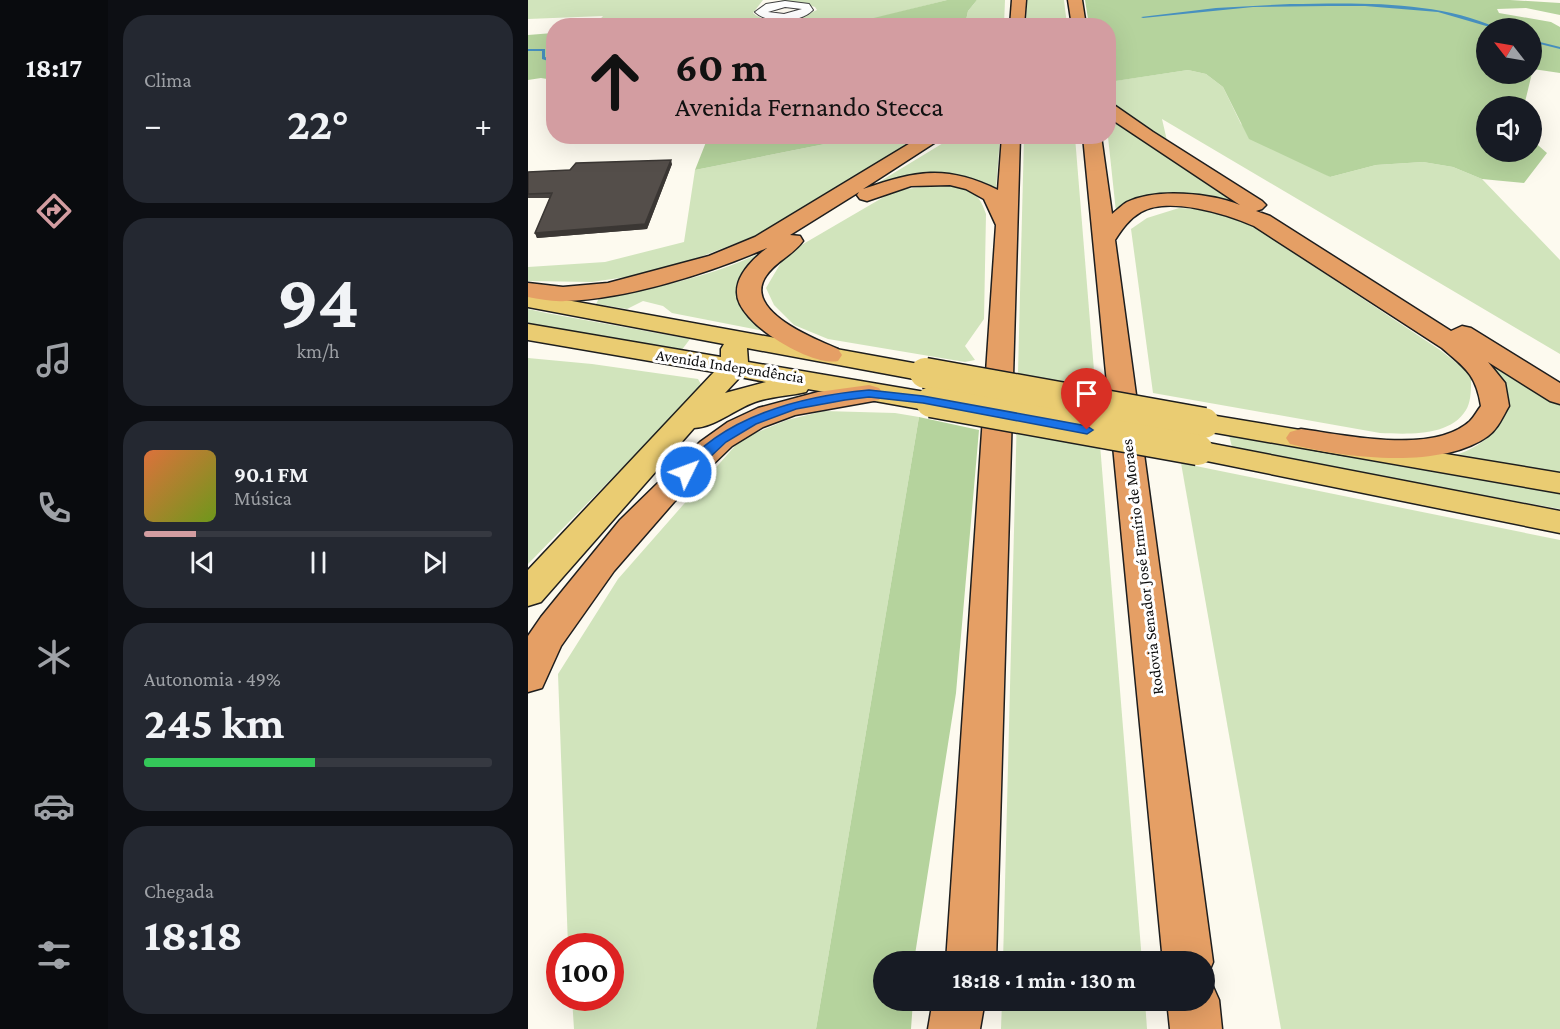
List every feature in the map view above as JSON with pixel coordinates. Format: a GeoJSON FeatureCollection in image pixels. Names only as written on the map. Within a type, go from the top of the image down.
{"type":"FeatureCollection","features":[{"type":"Feature","properties":{"kind":"highway"},"geometry":{"type":"LineString","coordinates":[[1018,18],[1019,0]]}},
{"type":"Feature","properties":{"kind":"highway"},"geometry":{"type":"LineString","coordinates":[[1075,0],[1078,18]]}},
{"type":"Feature","properties":{"kind":"highway"},"geometry":{"type":"LineString","coordinates":[[1116,115],[1266,212],[1560,394]]}},
{"type":"Feature","properties":{"kind":"highway"},"geometry":{"type":"LineString","coordinates":[[528,290],[563,294],[609,290],[717,261],[763,242],[923,144]]}},
{"type":"Feature","properties":{"kind":"highway"},"geometry":{"type":"LineString","coordinates":[[972,938],[1011,144]]}},
{"type":"Feature","properties":{"kind":"highway","name":"Rodovia Senador José Ermírio de Moraes"},"geometry":{"type":"LineString","coordinates":[[1093,144],[1187,951]]}},
{"type":"Feature","properties":{"kind":"highway"},"geometry":{"type":"LineString","coordinates":[[829,355],[788,337],[764,320],[751,307],[747,295],[754,273],[771,255],[874,191],[908,180],[950,179],[973,184],[993,195],[1007,226]]}},
{"type":"Feature","properties":{"kind":"highway"},"geometry":{"type":"LineString","coordinates":[[1103,241],[1119,219],[1134,207],[1152,202],[1204,202],[1247,213],[1451,342],[1473,361],[1491,383],[1495,406],[1480,428],[1452,443],[1417,448],[1381,447],[1301,438]]}},
{"type":"Feature","properties":{"kind":"highway"},"geometry":{"type":"LineString","coordinates":[[528,677],[531,666],[553,626],[593,572],[653,504],[722,440],[736,429],[774,412],[835,397],[869,394]]}},
{"type":"Feature","properties":{"kind":"highway"},"geometry":{"type":"LineString","coordinates":[[954,1029],[956,1011]]}},
{"type":"Feature","properties":{"kind":"highway"},"geometry":{"type":"LineString","coordinates":[[967,1029],[968,1011]]}},
{"type":"Feature","properties":{"kind":"highway"},"geometry":{"type":"LineString","coordinates":[[1194,1011],[1196,1029]]}},
{"type":"Feature","properties":{"kind":"main road","name":"Avenida Independência"},"geometry":{"type":"LineString","coordinates":[[528,300],[731,353],[926,391]]}},
{"type":"Feature","properties":{"kind":"main road","name":"Avenida Independência"},"geometry":{"type":"LineString","coordinates":[[528,332],[731,353],[829,355],[926,391]]}},
{"type":"Feature","properties":{"kind":"main road"},"geometry":{"type":"LineString","coordinates":[[528,593],[670,439],[731,353]]}},
{"type":"Feature","properties":{"kind":"main road"},"geometry":{"type":"LineString","coordinates":[[670,439],[712,410],[765,389],[807,386],[869,394],[926,391],[1201,436],[1560,522]]}},
{"type":"Feature","properties":{"kind":"main road"},"geometry":{"type":"LineString","coordinates":[[1201,436],[1301,438],[1560,483]]}},
{"type":"Feature","properties":{"kind":"green space"},"geometry":{"type":"Polygon","coordinates":[[[528,0],[763,0],[753,13],[762,18],[601,18],[603,16],[528,19],[528,0]]]}},
{"type":"Feature","properties":{"kind":"green space"},"geometry":{"type":"Polygon","coordinates":[[[782,0],[947,0],[876,18],[794,18],[817,10],[815,7],[799,2],[779,3],[782,0]]]}},
{"type":"Feature","properties":{"kind":"green space"},"geometry":{"type":"Polygon","coordinates":[[[947,0],[977,0],[968,11],[966,18],[874,18],[947,0]]]}},
{"type":"Feature","properties":{"kind":"green space"},"geometry":{"type":"Polygon","coordinates":[[[977,0],[1005,0],[1004,18],[967,18],[968,11],[977,0]]]}},
{"type":"Feature","properties":{"kind":"green space"},"geometry":{"type":"Polygon","coordinates":[[[1027,0],[1064,0],[1066,18],[1026,18],[1027,0]]]}},
{"type":"Feature","properties":{"kind":"green space"},"geometry":{"type":"Polygon","coordinates":[[[1085,0],[1510,0],[1560,3],[1560,15],[1526,8],[1497,9],[1499,13],[1528,18],[1476,18],[1476,84],[1530,84],[1526,96],[1476,96],[1476,162],[1540,162],[1524,183],[1482,179],[1453,167],[1423,162],[1376,165],[1330,177],[1249,139],[1223,87],[1206,74],[1188,70],[1116,81],[1116,18],[1088,18],[1085,0]]]}},
{"type":"Feature","properties":{"kind":"green space"},"geometry":{"type":"Polygon","coordinates":[[[1542,20],[1560,27],[1560,73],[1542,70],[1542,20]]]}},
{"type":"Feature","properties":{"kind":"green space"},"geometry":{"type":"Polygon","coordinates":[[[546,34],[546,79],[528,80],[528,35],[546,34]]]}},
{"type":"Feature","properties":{"kind":"green space"},"geometry":{"type":"Polygon","coordinates":[[[1188,70],[1206,74],[1223,87],[1241,124],[1330,177],[1376,165],[1423,162],[1453,167],[1482,179],[1560,260],[1560,354],[1162,119],[1168,145],[1126,116],[1116,106],[1116,81],[1188,70]]]}},
{"type":"Feature","properties":{"kind":"green space"},"geometry":{"type":"Polygon","coordinates":[[[1116,122],[1264,216],[1191,198],[1116,212],[1109,144],[1116,144],[1116,122]]]}},
{"type":"Feature","properties":{"kind":"green space"},"geometry":{"type":"Polygon","coordinates":[[[705,144],[825,144],[695,170],[705,144]]]}},
{"type":"Feature","properties":{"kind":"green space"},"geometry":{"type":"Polygon","coordinates":[[[825,144],[914,144],[758,235],[700,257],[646,274],[592,282],[528,281],[528,267],[605,262],[684,242],[695,170],[825,144]]]}},
{"type":"Feature","properties":{"kind":"green space"},"geometry":{"type":"Polygon","coordinates":[[[942,144],[999,144],[996,189],[982,182],[949,178],[912,182],[861,193],[942,144]]]}},
{"type":"Feature","properties":{"kind":"green space"},"geometry":{"type":"Polygon","coordinates":[[[1024,144],[1076,144],[1141,951],[1003,951],[1024,144]]]}},
{"type":"Feature","properties":{"kind":"green space"},"geometry":{"type":"Polygon","coordinates":[[[1542,149],[1547,153],[1542,160],[1542,149]]]}},
{"type":"Feature","properties":{"kind":"green space"},"geometry":{"type":"Polygon","coordinates":[[[941,184],[975,194],[986,214],[984,319],[965,346],[975,360],[965,362],[828,339],[794,325],[774,305],[766,288],[786,254],[894,191],[941,184]]]}},
{"type":"Feature","properties":{"kind":"green space"},"geometry":{"type":"Polygon","coordinates":[[[1179,208],[1217,210],[1238,216],[1440,350],[1471,374],[1470,397],[1466,410],[1459,419],[1439,429],[1415,433],[1380,433],[1153,393],[1131,229],[1147,218],[1179,208]]]}},
{"type":"Feature","properties":{"kind":"green space"},"geometry":{"type":"Polygon","coordinates":[[[762,252],[751,269],[764,331],[672,313],[663,306],[643,301],[627,309],[596,304],[599,298],[662,286],[703,275],[762,252]]]}},
{"type":"Feature","properties":{"kind":"green space"},"geometry":{"type":"Polygon","coordinates":[[[528,309],[690,339],[681,351],[528,323],[528,309]]]}},
{"type":"Feature","properties":{"kind":"green space"},"geometry":{"type":"Polygon","coordinates":[[[1457,338],[1560,404],[1560,479],[1432,458],[1455,455],[1476,446],[1495,430],[1506,411],[1508,399],[1506,388],[1498,374],[1457,338]]]}},
{"type":"Feature","properties":{"kind":"green space"},"geometry":{"type":"Polygon","coordinates":[[[528,358],[592,364],[698,379],[702,386],[528,564],[528,358]]]}},
{"type":"Feature","properties":{"kind":"green space"},"geometry":{"type":"Polygon","coordinates":[[[824,411],[895,413],[919,417],[816,1029],[574,1029],[573,1011],[624,1011],[624,933],[568,933],[558,674],[618,579],[741,439],[787,420],[824,411]]]}},
{"type":"Feature","properties":{"kind":"green space"},"geometry":{"type":"Polygon","coordinates":[[[919,417],[979,430],[956,693],[916,951],[873,951],[873,1011],[912,1011],[911,1029],[816,1029],[919,417]]]}},
{"type":"Feature","properties":{"kind":"green space"},"geometry":{"type":"Polygon","coordinates":[[[1229,435],[1560,493],[1560,509],[1233,451],[1229,435]]]}},
{"type":"Feature","properties":{"kind":"green space"},"geometry":{"type":"Polygon","coordinates":[[[1181,463],[1560,540],[1560,1029],[1281,1029],[1181,463]]]}},
{"type":"Feature","properties":{"kind":"green space"},"geometry":{"type":"Polygon","coordinates":[[[1002,1011],[1146,1011],[1147,1029],[1001,1029],[1002,1011]]]}},
{"type":"Feature","properties":{"kind":"building"},"geometry":{"type":"Polygon","coordinates":[[[671,160],[645,224],[535,233],[552,193],[528,194],[528,172],[570,170],[576,163],[671,160]]]}},
{"type":"Feature","properties":{"kind":"waterway"},"geometry":{"type":"LineString","coordinates":[[1143,17],[1253,6],[1365,5],[1438,11],[1476,22]]}},
{"type":"Feature","properties":{"kind":"waterway"},"geometry":{"type":"LineString","coordinates":[[1542,44],[1560,48]]}},
{"type":"Feature","properties":{"kind":"waterway"},"geometry":{"type":"LineString","coordinates":[[528,50],[544,50],[543,58],[546,59]]}},
{"type":"Feature","properties":{"kind":"route"},"geometry":{"type":"LineString","coordinates":[[686,472],[736,429],[751,421],[793,406],[835,397],[869,394],[923,400],[1087,430]]}}]}
